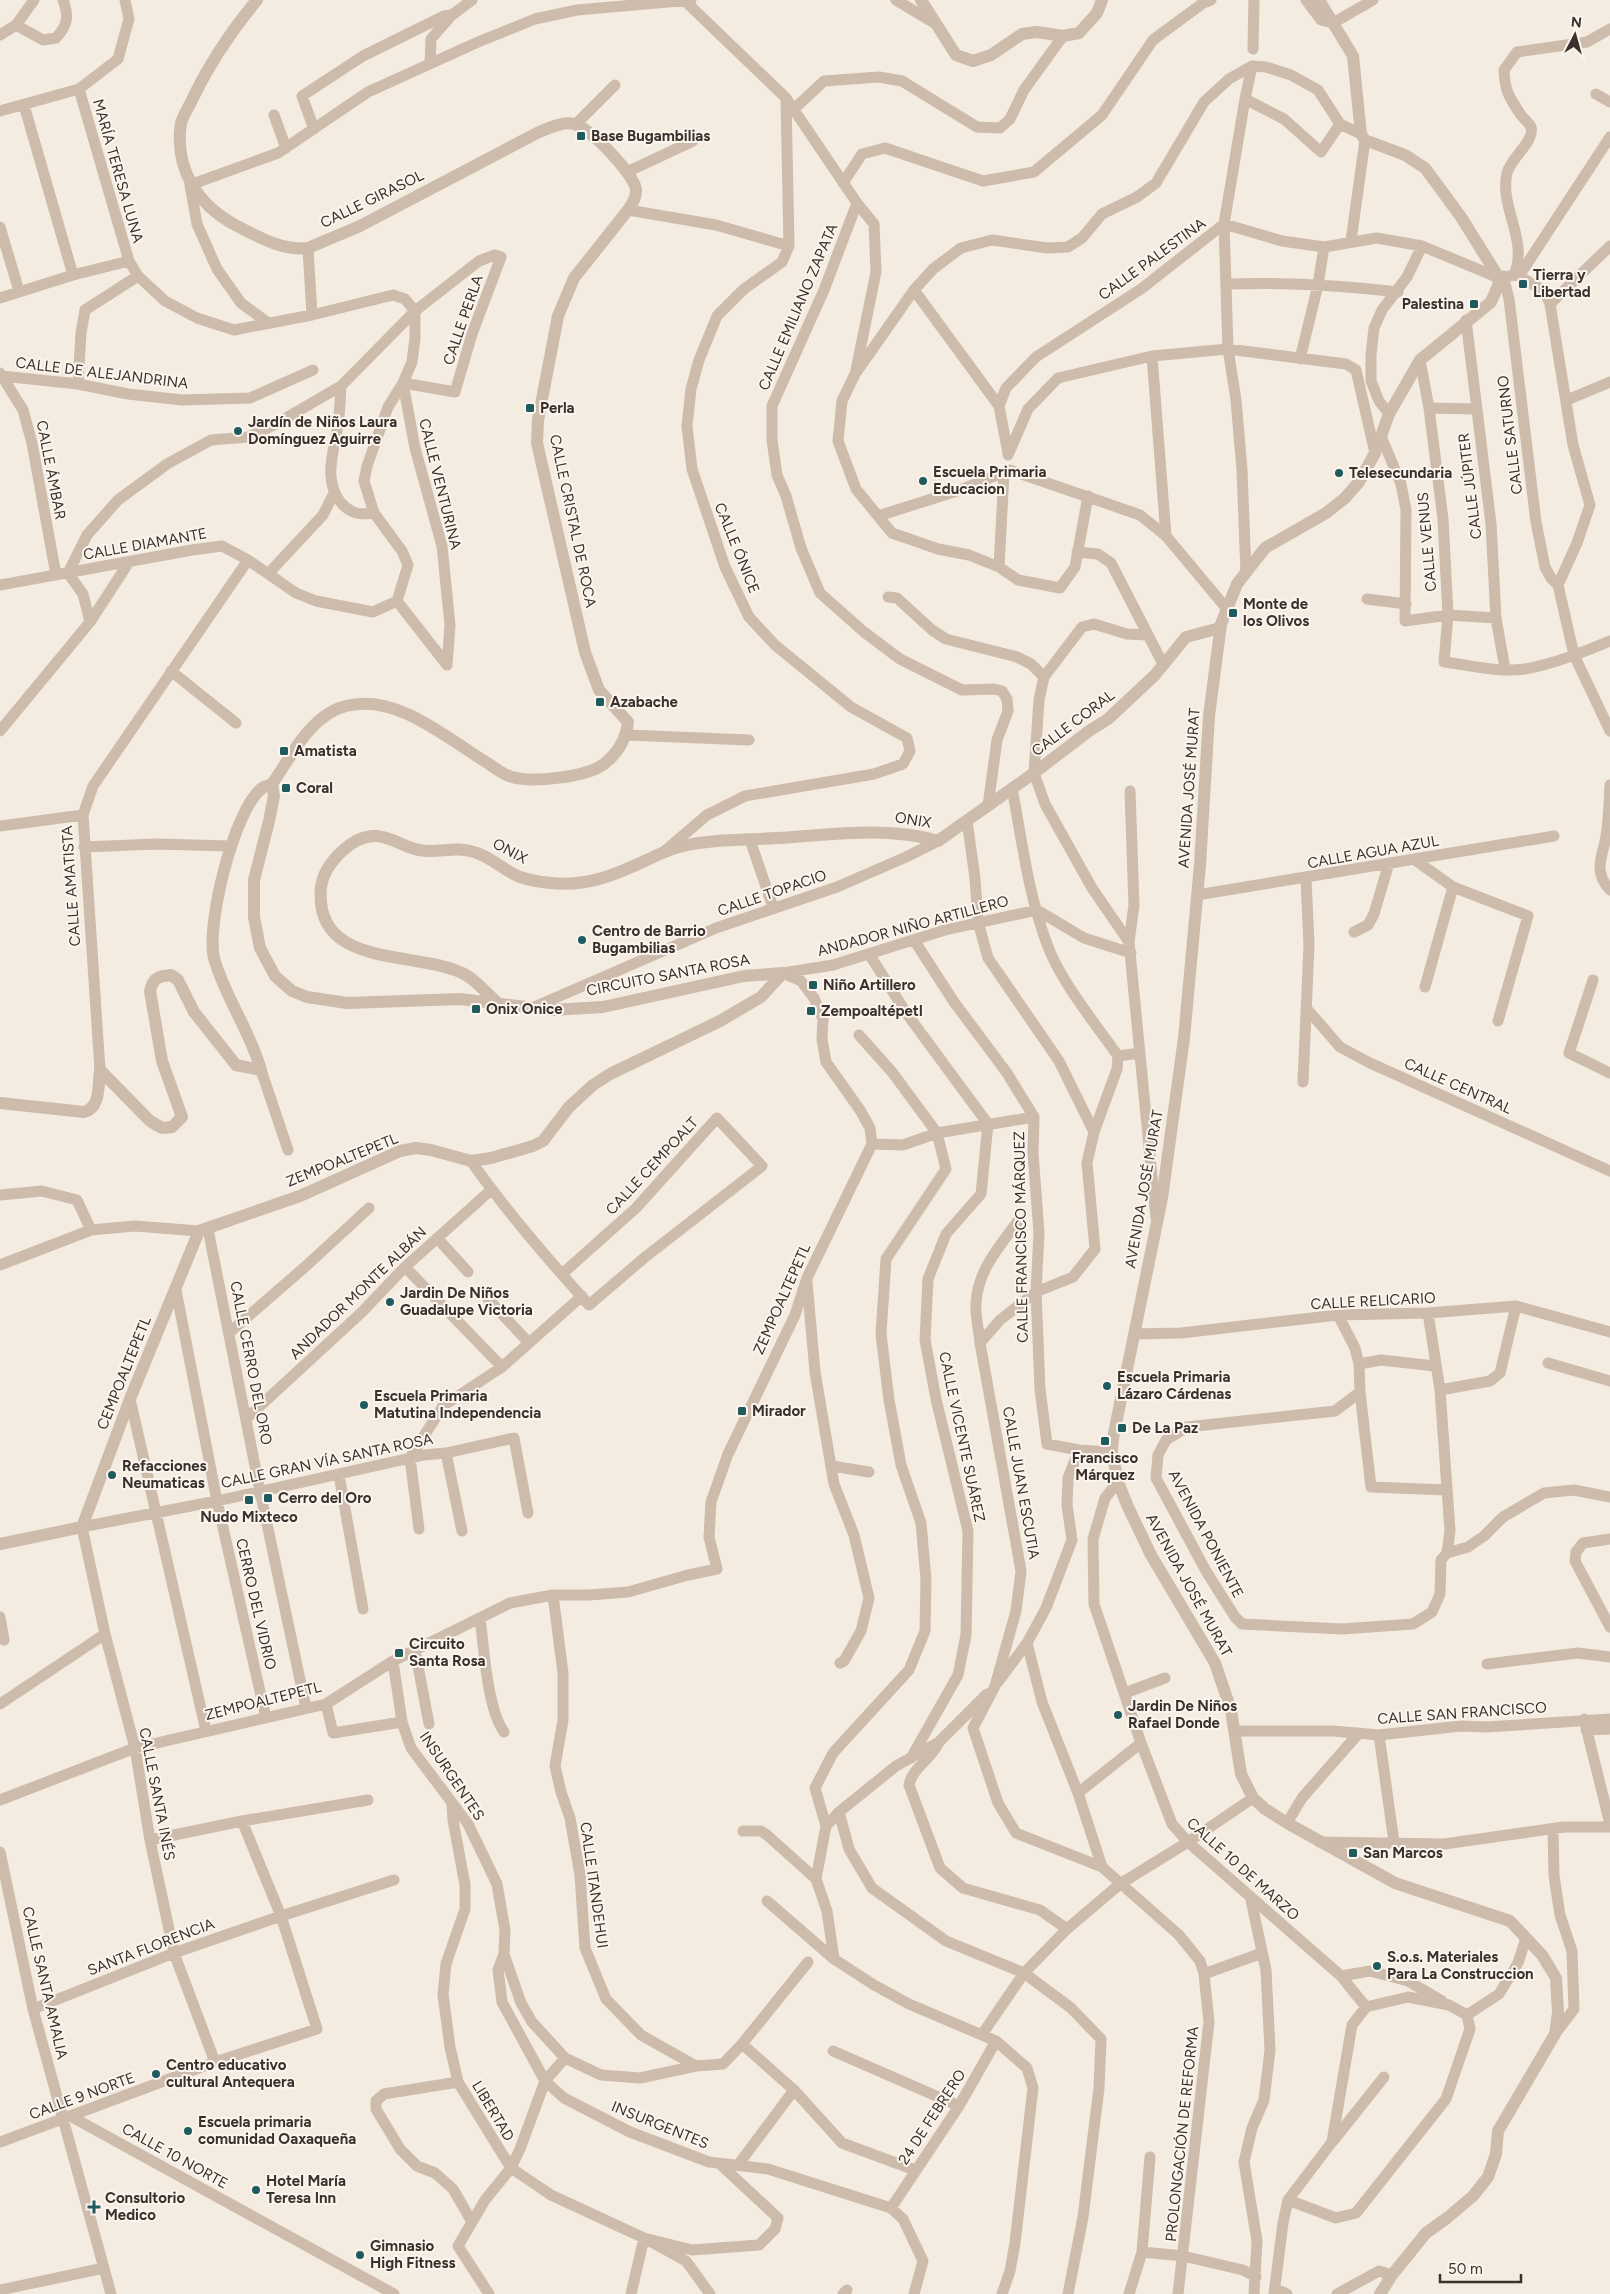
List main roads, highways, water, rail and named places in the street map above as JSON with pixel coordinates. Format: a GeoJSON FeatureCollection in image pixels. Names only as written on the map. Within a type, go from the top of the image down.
{"type":"FeatureCollection","features":[{"type":"Feature","properties":{"kind":"place","name":"Base Bugambilias"},"geometry":{"type":"Point","coordinates":[581,136]}},
{"type":"Feature","properties":{"kind":"place","name":"Tierra y Libertad"},"geometry":{"type":"Point","coordinates":[1523,284]}},
{"type":"Feature","properties":{"kind":"place","name":"Palestina"},"geometry":{"type":"Point","coordinates":[1474,304]}},
{"type":"Feature","properties":{"kind":"place","name":"Perla"},"geometry":{"type":"Point","coordinates":[530,408]}},
{"type":"Feature","properties":{"kind":"place","name":"Jardín de Niños Laura Domínguez Aguirre"},"geometry":{"type":"Point","coordinates":[238,431]}},
{"type":"Feature","properties":{"kind":"place","name":"Telesecundaria"},"geometry":{"type":"Point","coordinates":[1339,473]}},
{"type":"Feature","properties":{"kind":"place","name":"Escuela Primaria Educacion"},"geometry":{"type":"Point","coordinates":[923,481]}},
{"type":"Feature","properties":{"kind":"place","name":"Monte de los Olivos"},"geometry":{"type":"Point","coordinates":[1233,613]}},
{"type":"Feature","properties":{"kind":"place","name":"Azabache"},"geometry":{"type":"Point","coordinates":[600,702]}},
{"type":"Feature","properties":{"kind":"place","name":"Amatista"},"geometry":{"type":"Point","coordinates":[284,751]}},
{"type":"Feature","properties":{"kind":"place","name":"Coral"},"geometry":{"type":"Point","coordinates":[286,788]}},
{"type":"Feature","properties":{"kind":"place","name":"Centro de Barrio Bugambilias"},"geometry":{"type":"Point","coordinates":[582,940]}},
{"type":"Feature","properties":{"kind":"place","name":"Niño Artillero"},"geometry":{"type":"Point","coordinates":[813,985]}},
{"type":"Feature","properties":{"kind":"place","name":"Onix Onice"},"geometry":{"type":"Point","coordinates":[476,1009]}},
{"type":"Feature","properties":{"kind":"place","name":"Zempoaltépetl"},"geometry":{"type":"Point","coordinates":[811,1011]}},
{"type":"Feature","properties":{"kind":"place","name":"Jardin De Niños Guadalupe Victoria"},"geometry":{"type":"Point","coordinates":[390,1302]}},
{"type":"Feature","properties":{"kind":"place","name":"Escuela Primaria Lázaro Cárdenas"},"geometry":{"type":"Point","coordinates":[1107,1386]}},
{"type":"Feature","properties":{"kind":"place","name":"Escuela Primaria Matutina Independencia"},"geometry":{"type":"Point","coordinates":[364,1405]}},
{"type":"Feature","properties":{"kind":"place","name":"Mirador"},"geometry":{"type":"Point","coordinates":[742,1411]}},
{"type":"Feature","properties":{"kind":"place","name":"De La Paz"},"geometry":{"type":"Point","coordinates":[1122,1428]}},
{"type":"Feature","properties":{"kind":"place","name":"Francisco Márquez"},"geometry":{"type":"Point","coordinates":[1105,1441]}},
{"type":"Feature","properties":{"kind":"place","name":"Refacciones Neumaticas"},"geometry":{"type":"Point","coordinates":[112,1475]}},
{"type":"Feature","properties":{"kind":"place","name":"Cerro del Oro"},"geometry":{"type":"Point","coordinates":[268,1498]}},
{"type":"Feature","properties":{"kind":"place","name":"Nudo Mixteco"},"geometry":{"type":"Point","coordinates":[249,1500]}},
{"type":"Feature","properties":{"kind":"place","name":"Circuito Santa Rosa"},"geometry":{"type":"Point","coordinates":[399,1653]}},
{"type":"Feature","properties":{"kind":"place","name":"Jardin De Niños Rafael Donde"},"geometry":{"type":"Point","coordinates":[1118,1715]}},
{"type":"Feature","properties":{"kind":"place","name":"San Marcos"},"geometry":{"type":"Point","coordinates":[1353,1853]}},
{"type":"Feature","properties":{"kind":"place","name":"S.o.s. Materiales Para La Construccion"},"geometry":{"type":"Point","coordinates":[1377,1966]}},
{"type":"Feature","properties":{"kind":"place","name":"Centro educativo cultural Antequera"},"geometry":{"type":"Point","coordinates":[156,2074]}},
{"type":"Feature","properties":{"kind":"place","name":"Escuela primaria comunidad Oaxaqueña"},"geometry":{"type":"Point","coordinates":[188,2131]}},
{"type":"Feature","properties":{"kind":"place","name":"Hotel María Teresa Inn"},"geometry":{"type":"Point","coordinates":[256,2190]}},
{"type":"Feature","properties":{"kind":"place","name":"Consultorio Medico"},"geometry":{"type":"Point","coordinates":[94,2207]}},
{"type":"Feature","properties":{"kind":"place","name":"Gimnasio High Fitness"},"geometry":{"type":"Point","coordinates":[360,2255]}}]}
